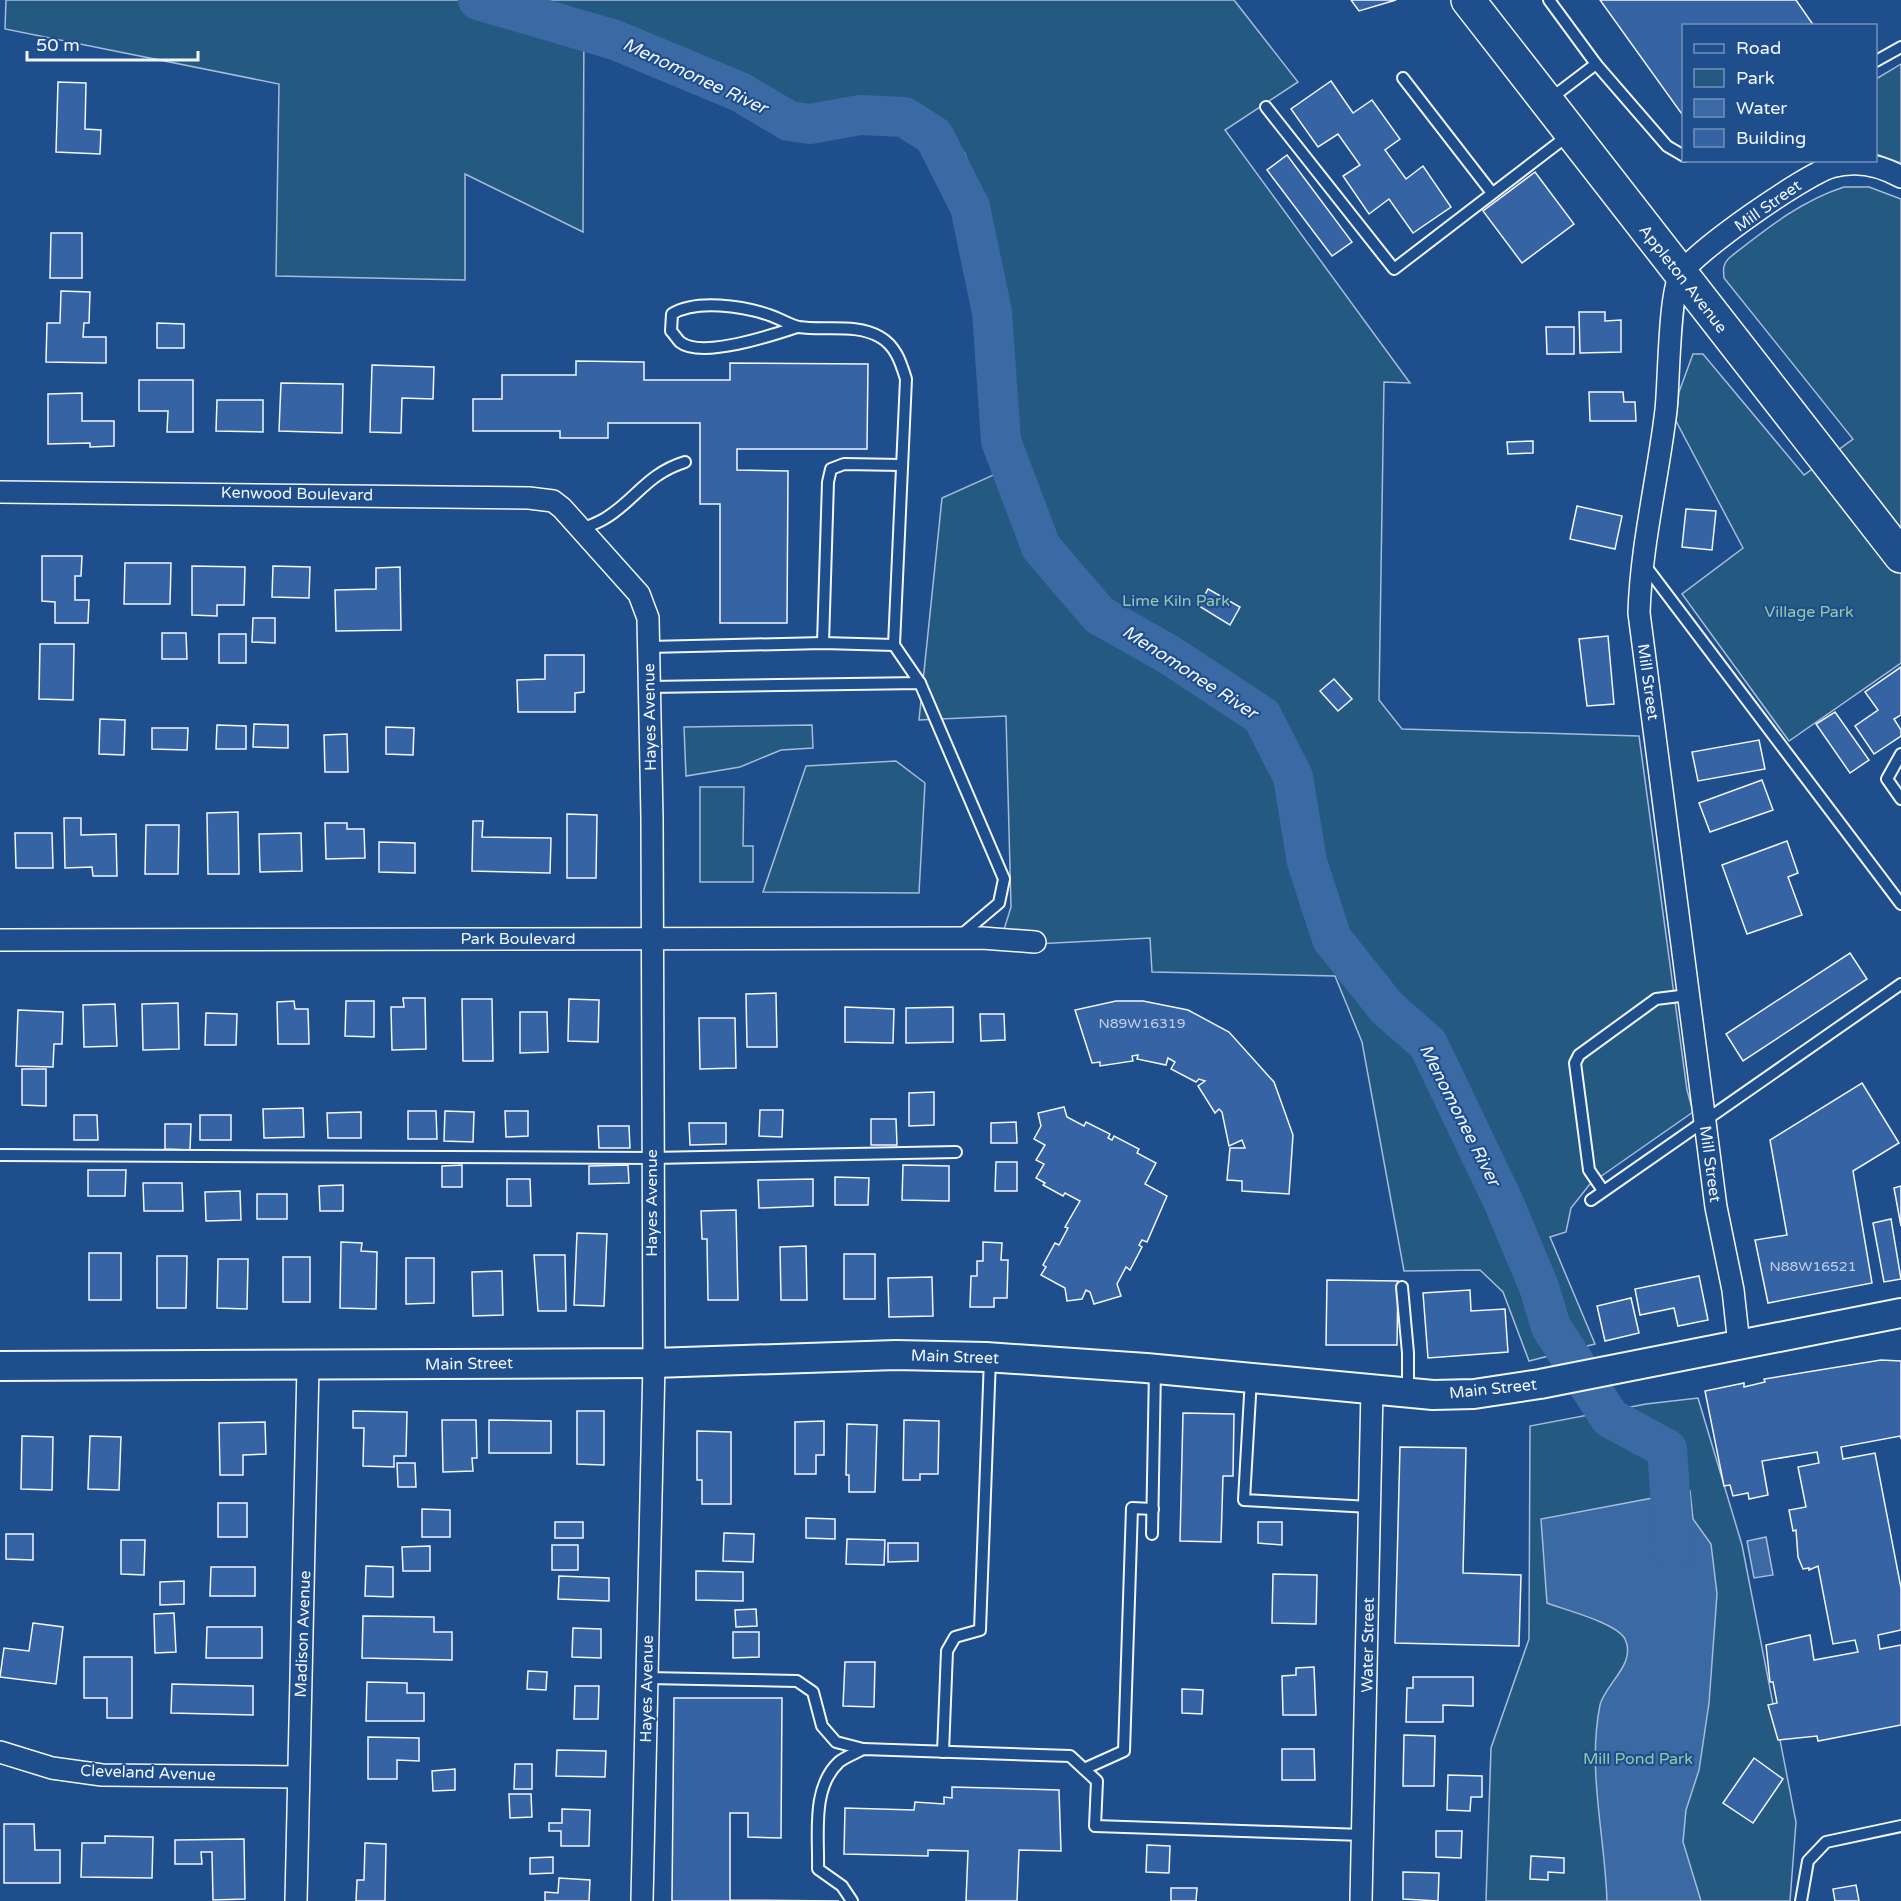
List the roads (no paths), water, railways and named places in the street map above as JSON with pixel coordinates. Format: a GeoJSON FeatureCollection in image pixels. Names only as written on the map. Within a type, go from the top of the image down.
{"type":"FeatureCollection","features":[{"type":"Feature","properties":{"kind":"main road","name":"Appleton Avenue"},"geometry":{"type":"LineString","coordinates":[[1468,0],[1570,134],[1901,556]]}},
{"type":"Feature","properties":{"kind":"main road","name":"Main Street"},"geometry":{"type":"LineString","coordinates":[[0,1366],[654,1363],[896,1355],[990,1357],[1155,1368],[1408,1393],[1474,1394],[1540,1384],[1901,1313]]}},
{"type":"Feature","properties":{"kind":"street","name":"Mill Street"},"geometry":{"type":"LineString","coordinates":[[1739,1345],[1704,1122],[1641,633],[1640,592],[1665,410],[1674,298],[1680,275],[1702,253],[1778,196],[1832,167],[1863,163],[1901,177]]}},
{"type":"Feature","properties":{"kind":"street","name":"Kenwood Boulevard"},"geometry":{"type":"LineString","coordinates":[[0,492],[529,498],[553,501],[582,529]]}},
{"type":"Feature","properties":{"kind":"street","name":"Hayes Avenue"},"geometry":{"type":"LineString","coordinates":[[582,529],[644,602],[648,618],[654,1363],[642,1901]]}},
{"type":"Feature","properties":{"kind":"street","name":"Park Boulevard"},"geometry":{"type":"LineString","coordinates":[[0,940],[958,938],[1035,942]]}},
{"type":"Feature","properties":{"kind":"street","name":"Madison Avenue"},"geometry":{"type":"LineString","coordinates":[[296,1901],[308,1366]]}},
{"type":"Feature","properties":{"kind":"street","name":"Water Street"},"geometry":{"type":"LineString","coordinates":[[1361,1901],[1372,1389]]}},
{"type":"Feature","properties":{"kind":"street","name":"Cleveland Avenue"},"geometry":{"type":"LineString","coordinates":[[0,1752],[52,1768],[102,1775],[298,1777]]}},
{"type":"Feature","properties":{"kind":"lane"},"geometry":{"type":"LineString","coordinates":[[1549,0],[1596,64],[1667,146],[1682,155]]}},
{"type":"Feature","properties":{"kind":"lane"},"geometry":{"type":"LineString","coordinates":[[1877,60],[1901,47]]}},
{"type":"Feature","properties":{"kind":"lane"},"geometry":{"type":"LineString","coordinates":[[1546,101],[1596,64]]}},
{"type":"Feature","properties":{"kind":"lane"},"geometry":{"type":"LineString","coordinates":[[1403,78],[1492,193]]}},
{"type":"Feature","properties":{"kind":"lane"},"geometry":{"type":"LineString","coordinates":[[1266,107],[1394,269],[1570,134]]}},
{"type":"Feature","properties":{"kind":"lane"},"geometry":{"type":"LineString","coordinates":[[797,327],[770,337],[703,348],[681,343],[671,331],[672,314],[685,306],[711,305],[767,314],[797,327],[853,329],[881,337],[898,355],[906,379],[894,645],[921,683],[1004,879],[999,903],[958,938]]}},
{"type":"Feature","properties":{"kind":"lane"},"geometry":{"type":"LineString","coordinates":[[582,529],[605,519],[645,482],[668,467],[685,462]]}},
{"type":"Feature","properties":{"kind":"lane"},"geometry":{"type":"LineString","coordinates":[[823,643],[828,482],[831,469],[844,464],[901,465]]}},
{"type":"Feature","properties":{"kind":"lane"},"geometry":{"type":"LineString","coordinates":[[1643,562],[1901,903]]}},
{"type":"Feature","properties":{"kind":"lane"},"geometry":{"type":"LineString","coordinates":[[649,647],[823,643],[894,645]]}},
{"type":"Feature","properties":{"kind":"lane"},"geometry":{"type":"LineString","coordinates":[[650,687],[921,683]]}},
{"type":"Feature","properties":{"kind":"lane"},"geometry":{"type":"LineString","coordinates":[[1901,754],[1887,779],[1901,799]]}},
{"type":"Feature","properties":{"kind":"lane"},"geometry":{"type":"LineString","coordinates":[[1591,1200],[1602,1189],[1704,1122],[1901,984]]}},
{"type":"Feature","properties":{"kind":"lane"},"geometry":{"type":"LineString","coordinates":[[1602,1189],[1589,1170],[1575,1063],[1579,1054],[1656,999],[1688,995]]}},
{"type":"Feature","properties":{"kind":"lane"},"geometry":{"type":"LineString","coordinates":[[0,1155],[652,1158],[956,1152]]}},
{"type":"Feature","properties":{"kind":"lane"},"geometry":{"type":"LineString","coordinates":[[1402,1287],[1408,1353],[1408,1393]]}},
{"type":"Feature","properties":{"kind":"lane"},"geometry":{"type":"LineString","coordinates":[[943,1752],[947,1651],[955,1637],[980,1630],[990,1357]]}},
{"type":"Feature","properties":{"kind":"lane"},"geometry":{"type":"LineString","coordinates":[[1152,1533],[1155,1368]]}},
{"type":"Feature","properties":{"kind":"lane"},"geometry":{"type":"LineString","coordinates":[[1251,1378],[1244,1500],[1370,1507]]}},
{"type":"Feature","properties":{"kind":"lane"},"geometry":{"type":"LineString","coordinates":[[1084,1769],[1124,1751],[1132,1508],[1153,1509]]}},
{"type":"Feature","properties":{"kind":"lane"},"geometry":{"type":"LineString","coordinates":[[647,1678],[797,1680],[813,1692],[822,1726],[836,1742],[863,1749],[1070,1756],[1097,1781],[1095,1826],[1363,1835]]}},
{"type":"Feature","properties":{"kind":"lane"},"geometry":{"type":"LineString","coordinates":[[852,1901],[842,1886],[818,1869],[820,1801],[826,1779],[840,1762],[863,1749]]}},
{"type":"Feature","properties":{"kind":"lane"},"geometry":{"type":"LineString","coordinates":[[1801,1901],[1808,1861],[1827,1842],[1901,1826]]}},
{"type":"Feature","properties":{"kind":"water"},"geometry":{"type":"Polygon","coordinates":[[[1690,1491],[1693,1519],[1711,1544],[1717,1594],[1709,1703],[1699,1770],[1686,1810],[1683,1842],[1701,1901],[1607,1901],[1596,1778],[1596,1729],[1603,1697],[1624,1665],[1628,1648],[1620,1633],[1602,1622],[1547,1603],[1541,1519],[1690,1491]]]}},
{"type":"Feature","properties":{"kind":"water"},"geometry":{"type":"Polygon","coordinates":[[[1766,1537],[1773,1575],[1754,1578],[1747,1541],[1766,1537]]]}},
{"type":"Feature","properties":{"kind":"waterway","name":"Menomonee River"},"geometry":{"type":"LineString","coordinates":[[478,0],[615,40],[740,92],[789,121],[810,124],[860,115],[904,117],[934,136],[970,207],[992,312],[1001,441],[1041,547],[1099,615],[1168,654],[1262,716],[1293,777],[1307,862],[1332,939],[1387,1008],[1428,1044],[1503,1201],[1539,1287],[1551,1327],[1610,1418],[1667,1449],[1674,1550]]}},
{"type":"Feature","properties":{"kind":"park label","name":"Lime Kiln Park"},"geometry":{"type":"Point","coordinates":[1176,601]}},
{"type":"Feature","properties":{"kind":"park label","name":"Village Park"},"geometry":{"type":"Point","coordinates":[1809,612]}},
{"type":"Feature","properties":{"kind":"park label","name":"Mill Pond Park"},"geometry":{"type":"Point","coordinates":[1638,1759]}}]}
